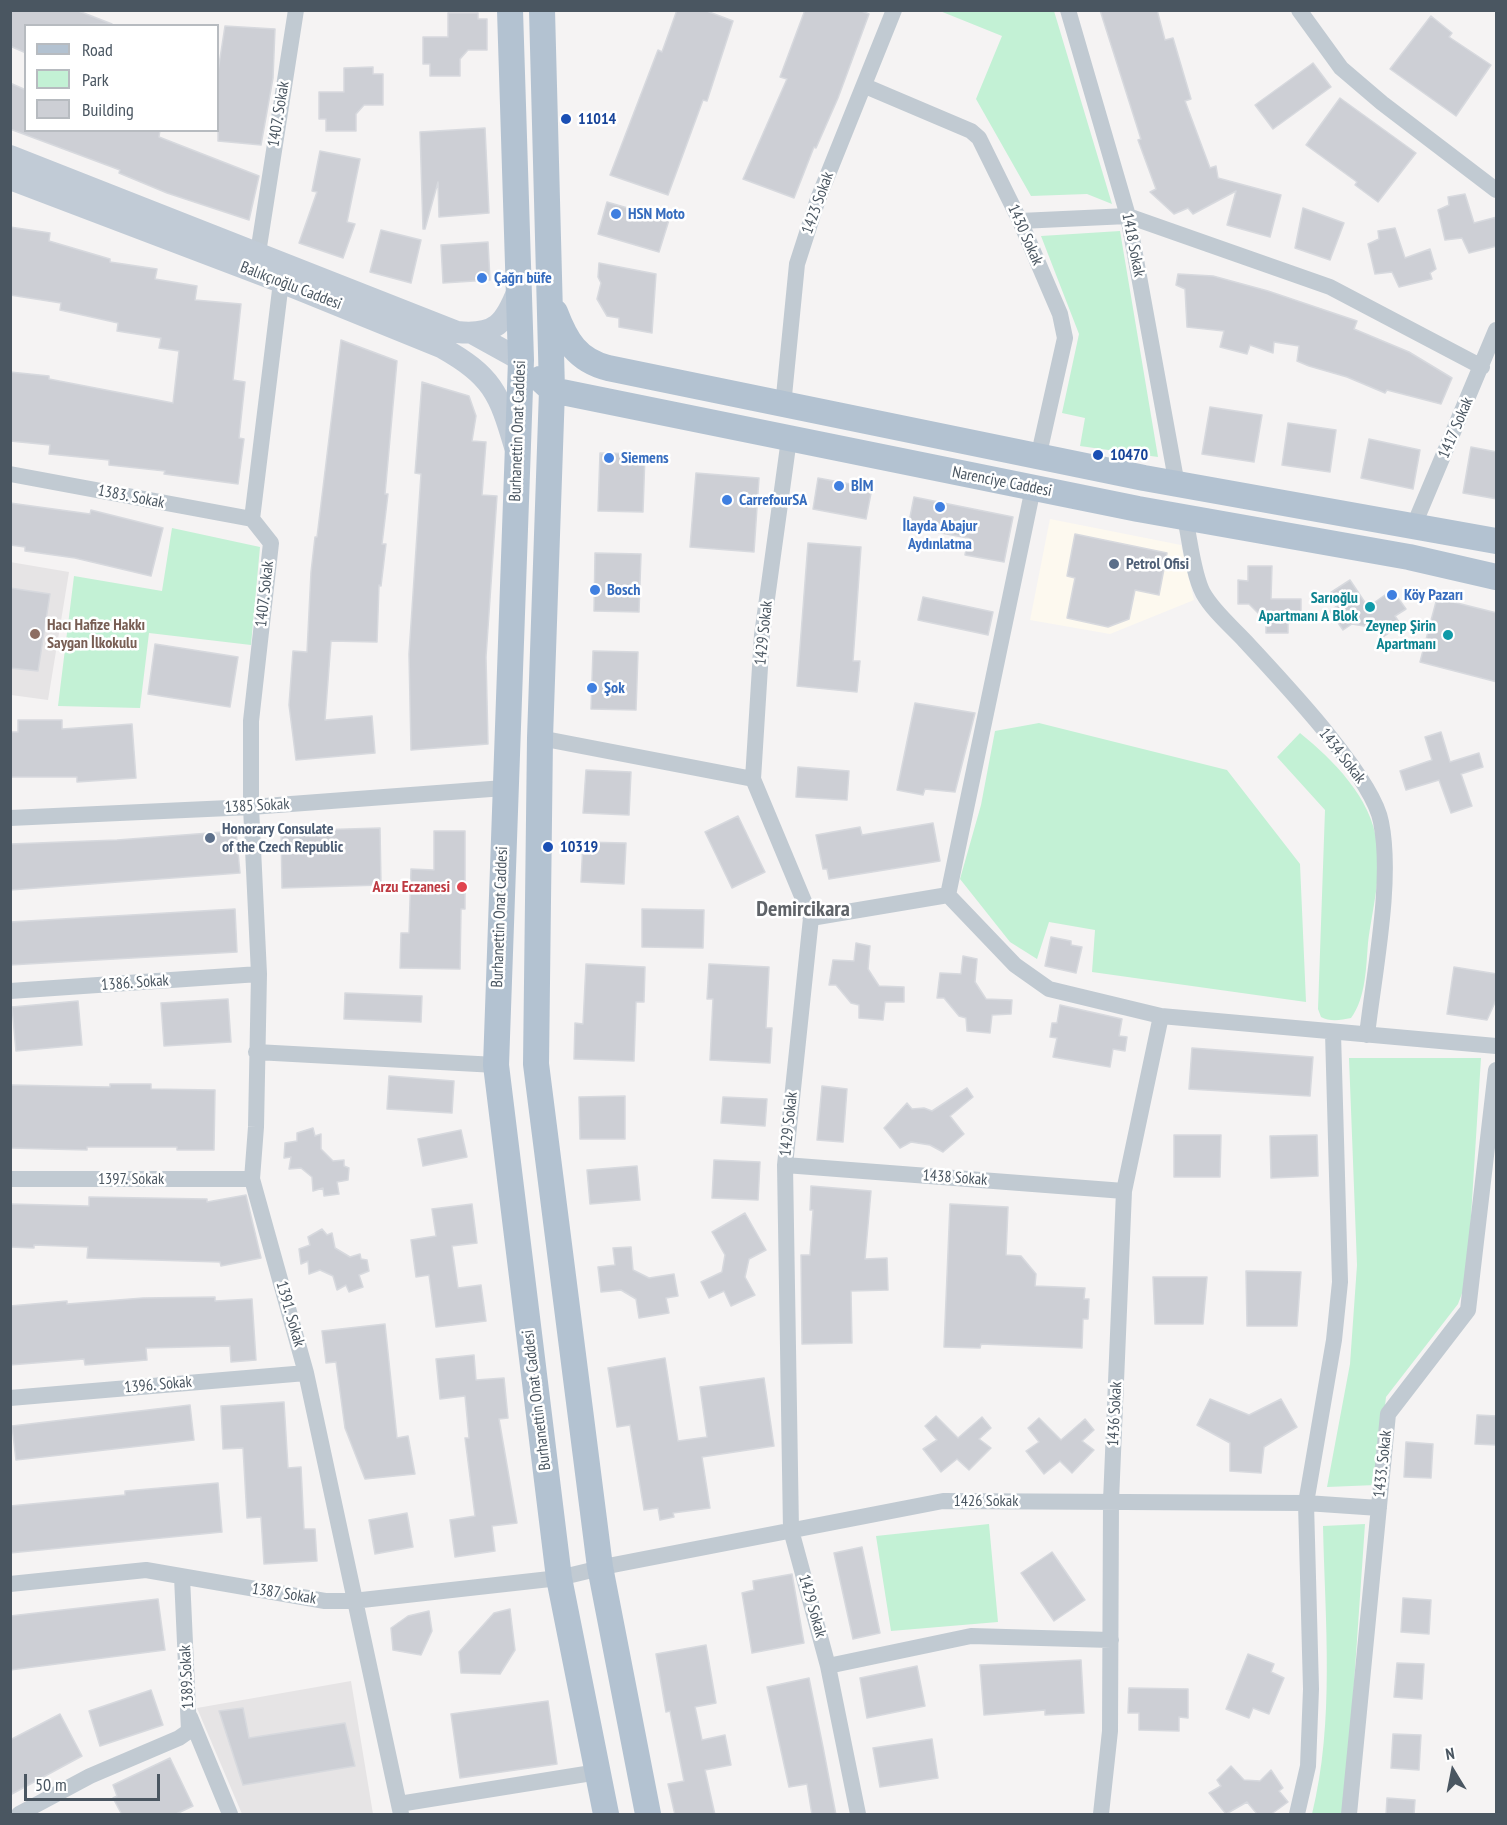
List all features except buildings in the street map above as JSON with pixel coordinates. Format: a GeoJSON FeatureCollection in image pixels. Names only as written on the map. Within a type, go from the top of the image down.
{"type":"FeatureCollection","features":[{"type":"Feature","properties":{"kind":"main road","name":"Burhanettin Onat Caddesi"},"geometry":{"type":"LineString","coordinates":[[510,10],[521,360],[504,788],[496,1065],[559,1578],[606,1815]]}},
{"type":"Feature","properties":{"kind":"main road","name":"Burhanettin Onat Caddesi"},"geometry":{"type":"LineString","coordinates":[[542,10],[552,390],[540,738],[536,1064],[600,1567],[648,1815]]}},
{"type":"Feature","properties":{"kind":"main road","name":"Narenciye Caddesi"},"geometry":{"type":"LineString","coordinates":[[551,303],[564,336],[574,350],[592,364],[1038,458],[1177,485],[1497,541]]}},
{"type":"Feature","properties":{"kind":"main road"},"geometry":{"type":"LineString","coordinates":[[521,360],[552,390]]}},
{"type":"Feature","properties":{"kind":"main road","name":"Narenciye Caddesi"},"geometry":{"type":"LineString","coordinates":[[552,390],[1033,488],[1185,518],[1409,557],[1497,577]]}},
{"type":"Feature","properties":{"kind":"street","name":"1407. Sokak"},"geometry":{"type":"LineString","coordinates":[[258,253],[296,10]]}},
{"type":"Feature","properties":{"kind":"street","name":"1423 Sokak"},"geometry":{"type":"LineString","coordinates":[[783,406],[797,264],[818,199],[894,10]]}},
{"type":"Feature","properties":{"kind":"street","name":"1418 Sokak"},"geometry":{"type":"LineString","coordinates":[[1068,10],[1128,216],[1177,485]]}},
{"type":"Feature","properties":{"kind":"street"},"geometry":{"type":"LineString","coordinates":[[1299,10],[1341,68],[1382,103],[1497,190]]}},
{"type":"Feature","properties":{"kind":"street","name":"1430 Sokak"},"geometry":{"type":"LineString","coordinates":[[865,86],[971,131],[979,138],[1020,221],[1060,314],[1065,338],[1038,458]]}},
{"type":"Feature","properties":{"kind":"street","name":"Balıkçıoğlu Caddesi"},"geometry":{"type":"LineString","coordinates":[[10,156],[426,321],[457,332],[474,334],[521,360]]}},
{"type":"Feature","properties":{"kind":"street","name":"Balıkçıoğlu Caddesi"},"geometry":{"type":"LineString","coordinates":[[10,179],[421,337],[461,358],[493,387],[503,404],[517,456]]}},
{"type":"Feature","properties":{"kind":"street"},"geometry":{"type":"LineString","coordinates":[[1020,221],[1128,216],[1330,287],[1482,367]]}},
{"type":"Feature","properties":{"kind":"street"},"geometry":{"type":"LineString","coordinates":[[252,519],[281,282]]}},
{"type":"Feature","properties":{"kind":"street"},"geometry":{"type":"LineString","coordinates":[[474,334],[494,326],[507,317],[520,283]]}},
{"type":"Feature","properties":{"kind":"street","name":"1417 Sokak"},"geometry":{"type":"LineString","coordinates":[[1414,525],[1497,330]]}},
{"type":"Feature","properties":{"kind":"street","name":"1429 Sokak"},"geometry":{"type":"LineString","coordinates":[[789,439],[762,635],[753,779],[811,918],[785,1165],[791,1530],[828,1666],[858,1815]]}},
{"type":"Feature","properties":{"kind":"street","name":"1383. Sokak"},"geometry":{"type":"LineString","coordinates":[[10,474],[252,519]]}},
{"type":"Feature","properties":{"kind":"street"},"geometry":{"type":"LineString","coordinates":[[948,895],[1033,488]]}},
{"type":"Feature","properties":{"kind":"street","name":"1434 Sokak"},"geometry":{"type":"LineString","coordinates":[[1185,518],[1203,593],[1282,681],[1354,770],[1373,798],[1381,820],[1384,859],[1382,899],[1367,1035]]}},
{"type":"Feature","properties":{"kind":"street","name":"1407. Sokak"},"geometry":{"type":"LineString","coordinates":[[251,807],[251,721],[271,543],[252,519]]}},
{"type":"Feature","properties":{"kind":"street"},"geometry":{"type":"LineString","coordinates":[[540,738],[753,779]]}},
{"type":"Feature","properties":{"kind":"street","name":"1385 Sokak"},"geometry":{"type":"LineString","coordinates":[[10,818],[251,807],[504,788]]}},
{"type":"Feature","properties":{"kind":"street","name":"1391. Sokak"},"geometry":{"type":"LineString","coordinates":[[251,807],[259,974],[256,1128],[252,1179],[306,1373],[353,1601],[400,1809]]}},
{"type":"Feature","properties":{"kind":"street"},"geometry":{"type":"LineString","coordinates":[[811,918],[948,895]]}},
{"type":"Feature","properties":{"kind":"street"},"geometry":{"type":"LineString","coordinates":[[948,895],[1015,965],[1049,989],[1161,1016],[1497,1046]]}},
{"type":"Feature","properties":{"kind":"street","name":"1386. Sokak"},"geometry":{"type":"LineString","coordinates":[[10,991],[259,974]]}},
{"type":"Feature","properties":{"kind":"street","name":"1436 Sokak"},"geometry":{"type":"LineString","coordinates":[[1101,1815],[1110,1731],[1111,1501],[1124,1191],[1161,1016]]}},
{"type":"Feature","properties":{"kind":"street"},"geometry":{"type":"LineString","coordinates":[[1297,1815],[1308,1766],[1311,1700],[1306,1503],[1334,1340],[1340,1282],[1333,1033]]}},
{"type":"Feature","properties":{"kind":"street"},"geometry":{"type":"LineString","coordinates":[[256,1052],[496,1065]]}},
{"type":"Feature","properties":{"kind":"street","name":"1433. Sokak"},"geometry":{"type":"LineString","coordinates":[[1349,1815],[1388,1414],[1468,1310],[1497,1070]]}},
{"type":"Feature","properties":{"kind":"street","name":"1438 Sokak"},"geometry":{"type":"LineString","coordinates":[[785,1165],[1124,1191]]}},
{"type":"Feature","properties":{"kind":"street","name":"1397. Sokak"},"geometry":{"type":"LineString","coordinates":[[10,1179],[252,1179]]}},
{"type":"Feature","properties":{"kind":"street","name":"1396. Sokak"},"geometry":{"type":"LineString","coordinates":[[10,1398],[306,1373]]}},
{"type":"Feature","properties":{"kind":"street","name":"1426 Sokak"},"geometry":{"type":"LineString","coordinates":[[559,1578],[600,1567],[943,1502],[1306,1503],[1379,1508]]}},
{"type":"Feature","properties":{"kind":"street","name":"1387 Sokak"},"geometry":{"type":"LineString","coordinates":[[10,1584],[146,1570],[326,1601],[353,1601],[559,1578]]}},
{"type":"Feature","properties":{"kind":"street","name":"1389.Sokak"},"geometry":{"type":"LineString","coordinates":[[19,1815],[90,1776],[179,1738],[189,1731],[182,1577]]}},
{"type":"Feature","properties":{"kind":"street"},"geometry":{"type":"LineString","coordinates":[[828,1666],[970,1636],[1111,1640]]}},
{"type":"Feature","properties":{"kind":"street"},"geometry":{"type":"LineString","coordinates":[[189,1716],[230,1815]]}},
{"type":"Feature","properties":{"kind":"street"},"geometry":{"type":"LineString","coordinates":[[400,1809],[598,1772]]}},
{"type":"Feature","properties":{"kind":"shaded area"},"geometry":{"type":"Polygon","coordinates":[[[1050,519],[1181,545],[1194,600],[1110,634],[1030,620],[1050,519]]]}},
{"type":"Feature","properties":{"kind":"shaded area","name":"Hacı Hafize Hakkı Saygan İlkokulu"},"geometry":{"type":"Polygon","coordinates":[[[10,562],[69,572],[48,700],[11,695],[10,562]]]}},
{"type":"Feature","properties":{"kind":"shaded area"},"geometry":{"type":"Polygon","coordinates":[[[351,1681],[373,1814],[242,1814],[197,1708],[351,1681]]]}},
{"type":"Feature","properties":{"kind":"green space"},"geometry":{"type":"Polygon","coordinates":[[[940,11],[1054,11],[1112,204],[1087,194],[1031,196],[976,99],[1002,36],[940,11]]]}},
{"type":"Feature","properties":{"kind":"green space"},"geometry":{"type":"Polygon","coordinates":[[[1120,231],[1158,457],[1080,446],[1085,418],[1062,413],[1079,334],[1041,236],[1120,231]]]}},
{"type":"Feature","properties":{"kind":"green space"},"geometry":{"type":"Polygon","coordinates":[[[172,528],[260,547],[251,645],[149,633],[140,708],[58,706],[74,576],[162,591],[172,528]]]}},
{"type":"Feature","properties":{"kind":"green space"},"geometry":{"type":"Polygon","coordinates":[[[1039,723],[1227,770],[1300,864],[1306,1002],[1092,972],[1095,930],[1049,922],[1037,959],[1010,942],[960,879],[981,805],[995,731],[1039,723]]]}},
{"type":"Feature","properties":{"kind":"green space"},"geometry":{"type":"Polygon","coordinates":[[[1300,733],[1325,755],[1359,795],[1373,826],[1377,843],[1377,880],[1364,982],[1360,1001],[1351,1018],[1324,1019],[1318,1009],[1325,810],[1277,757],[1300,733]]]}},
{"type":"Feature","properties":{"kind":"green space"},"geometry":{"type":"Polygon","coordinates":[[[1349,1058],[1481,1058],[1467,1280],[1458,1304],[1386,1397],[1376,1485],[1327,1487],[1350,1364],[1357,1265],[1349,1058]]]}},
{"type":"Feature","properties":{"kind":"green space"},"geometry":{"type":"Polygon","coordinates":[[[989,1524],[998,1622],[891,1631],[876,1536],[989,1524]]]}},
{"type":"Feature","properties":{"kind":"green space"},"geometry":{"type":"Polygon","coordinates":[[[1365,1524],[1345,1814],[1312,1814],[1324,1744],[1326,1707],[1323,1526],[1365,1524]]]}},
{"type":"Feature","properties":{"kind":"place","name":"11014"},"geometry":{"type":"Point","coordinates":[566,119]}},
{"type":"Feature","properties":{"kind":"place","name":"HSN Moto"},"geometry":{"type":"Point","coordinates":[616,214]}},
{"type":"Feature","properties":{"kind":"place","name":"Çağrı büfe"},"geometry":{"type":"Point","coordinates":[482,278]}},
{"type":"Feature","properties":{"kind":"place","name":"10470"},"geometry":{"type":"Point","coordinates":[1098,455]}},
{"type":"Feature","properties":{"kind":"place","name":"Siemens"},"geometry":{"type":"Point","coordinates":[609,458]}},
{"type":"Feature","properties":{"kind":"place","name":"BİM"},"geometry":{"type":"Point","coordinates":[839,486]}},
{"type":"Feature","properties":{"kind":"place","name":"CarrefourSA"},"geometry":{"type":"Point","coordinates":[727,500]}},
{"type":"Feature","properties":{"kind":"place","name":"İlayda Abajur Aydınlatma"},"geometry":{"type":"Point","coordinates":[940,507]}},
{"type":"Feature","properties":{"kind":"place","name":"Petrol Ofisi"},"geometry":{"type":"Point","coordinates":[1114,564]}},
{"type":"Feature","properties":{"kind":"place","name":"Bosch"},"geometry":{"type":"Point","coordinates":[595,590]}},
{"type":"Feature","properties":{"kind":"place","name":"Köy Pazarı"},"geometry":{"type":"Point","coordinates":[1392,595]}},
{"type":"Feature","properties":{"kind":"place","name":"Sarıoğlu Apartmanı A Blok"},"geometry":{"type":"Point","coordinates":[1370,607]}},
{"type":"Feature","properties":{"kind":"place","name":"Hacı Hafize Hakkı Saygan İlkokulu"},"geometry":{"type":"Point","coordinates":[35,634]}},
{"type":"Feature","properties":{"kind":"place","name":"Zeynep Şirin Apartmanı"},"geometry":{"type":"Point","coordinates":[1448,635]}},
{"type":"Feature","properties":{"kind":"place","name":"Şok"},"geometry":{"type":"Point","coordinates":[592,688]}},
{"type":"Feature","properties":{"kind":"place","name":"Honorary Consulate of the Czech Republic"},"geometry":{"type":"Point","coordinates":[210,838]}},
{"type":"Feature","properties":{"kind":"place","name":"10319"},"geometry":{"type":"Point","coordinates":[548,847]}},
{"type":"Feature","properties":{"kind":"place","name":"Arzu Eczanesi"},"geometry":{"type":"Point","coordinates":[462,887]}},
{"type":"Feature","properties":{"kind":"district","name":"Demircikara"},"geometry":{"type":"Point","coordinates":[803,910]}}]}
